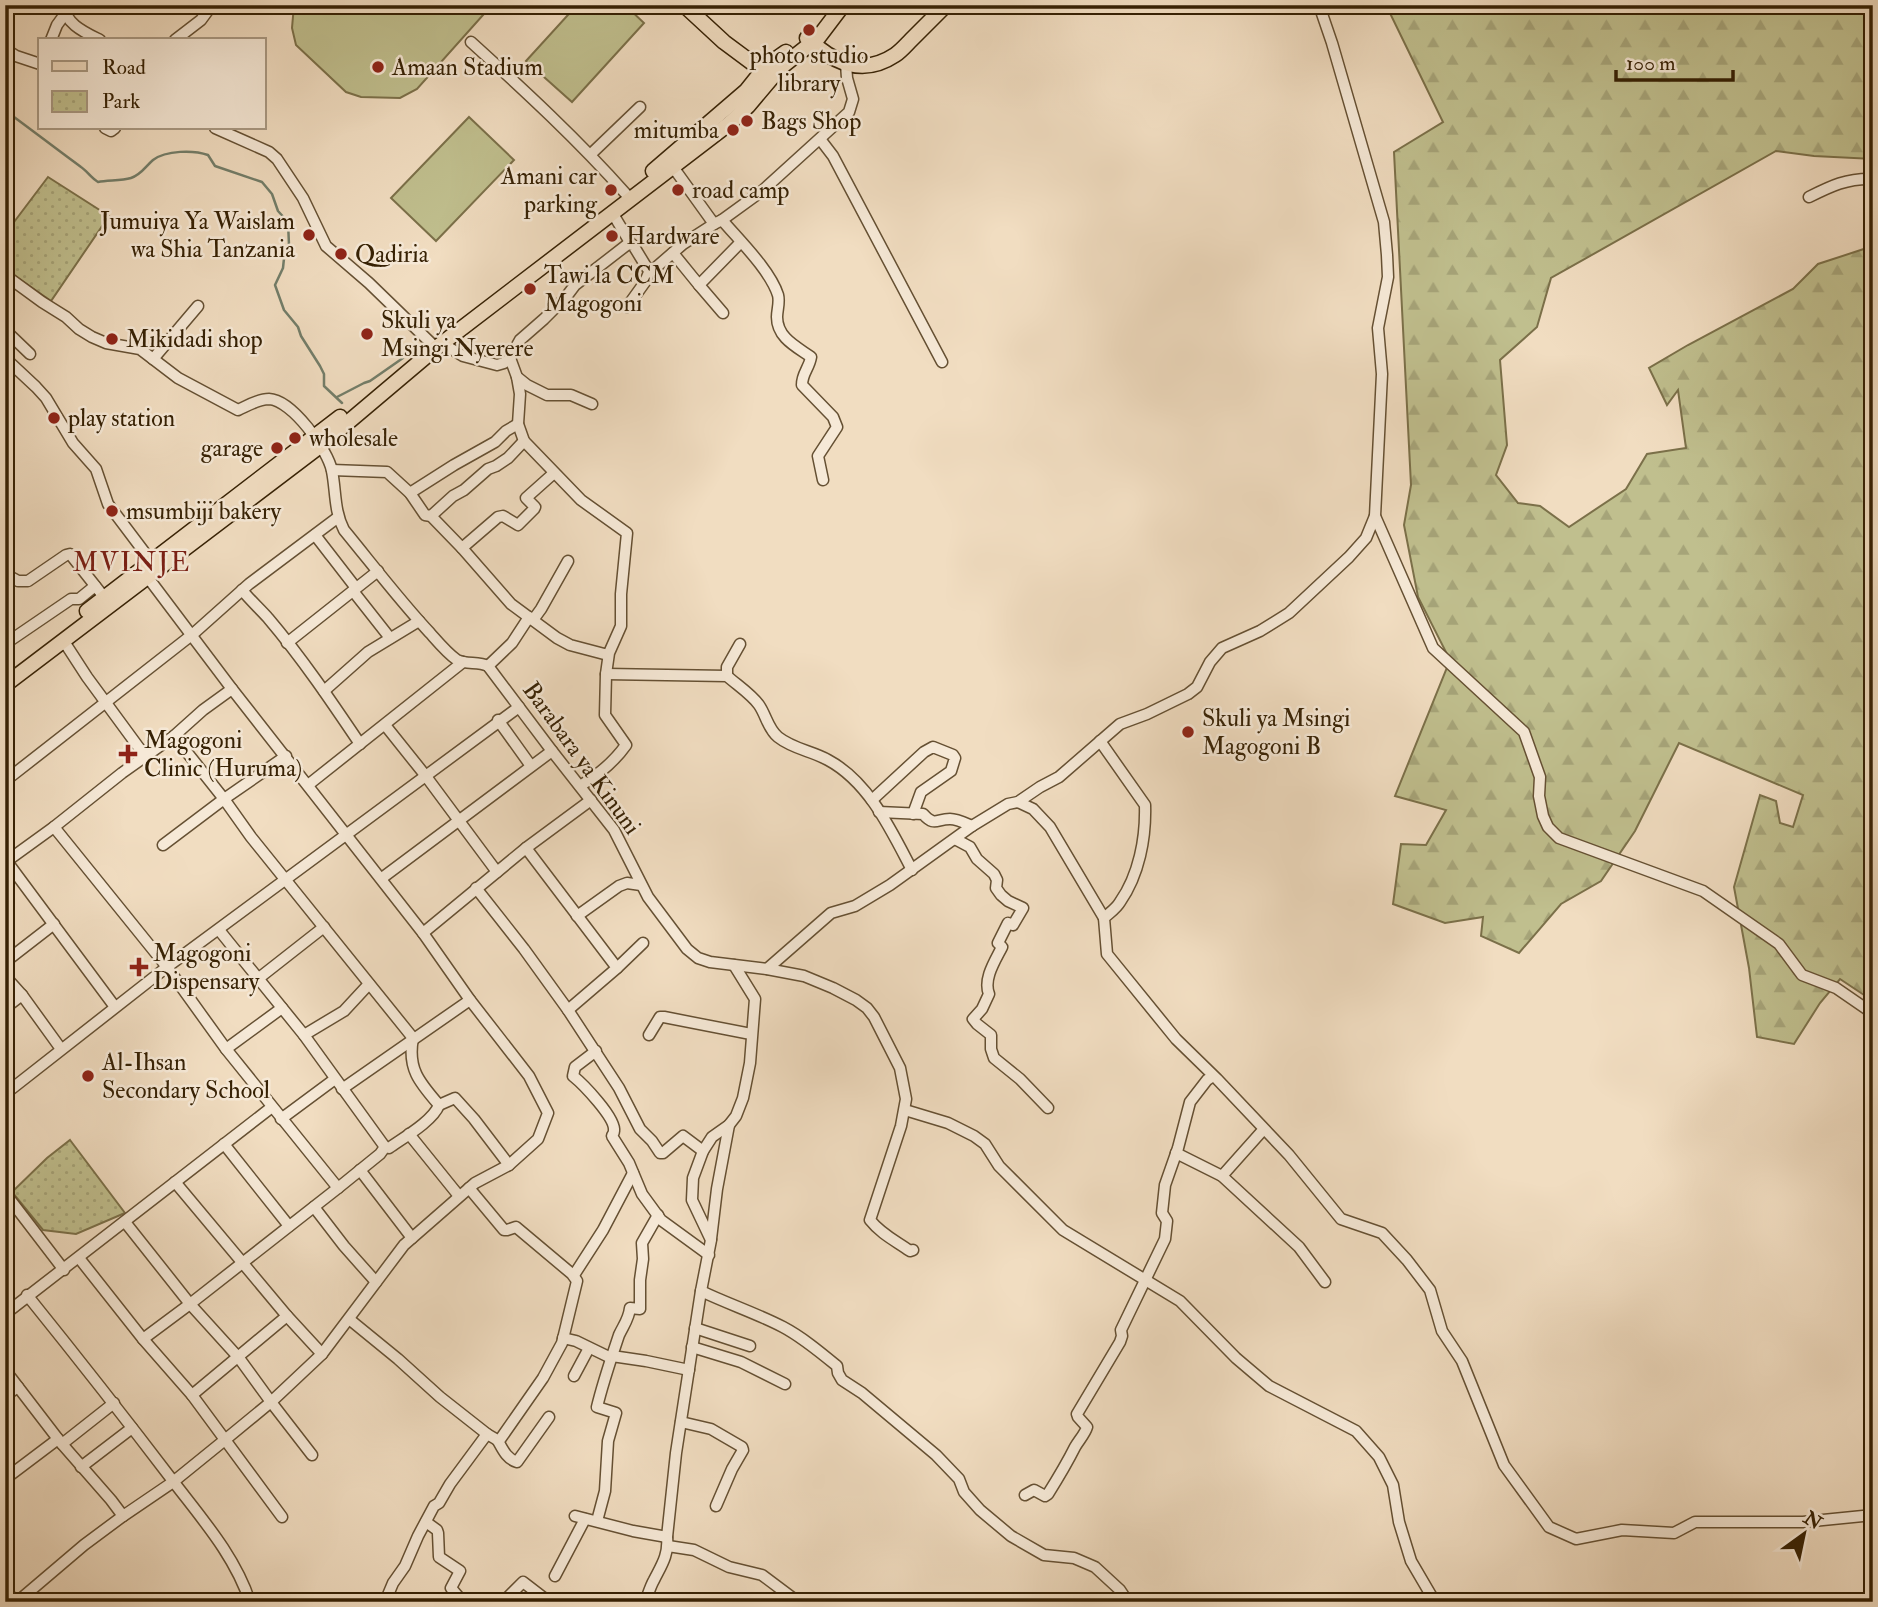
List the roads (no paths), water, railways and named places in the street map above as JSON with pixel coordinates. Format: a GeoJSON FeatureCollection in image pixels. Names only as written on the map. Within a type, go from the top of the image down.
{"type":"FeatureCollection","features":[{"type":"Feature","properties":{"kind":"main road"},"geometry":{"type":"LineString","coordinates":[[684,5],[724,42],[771,70]]}},
{"type":"Feature","properties":{"kind":"main road"},"geometry":{"type":"LineString","coordinates":[[695,5],[771,70]]}},
{"type":"Feature","properties":{"kind":"main road"},"geometry":{"type":"LineString","coordinates":[[812,37],[834,5]]}},
{"type":"Feature","properties":{"kind":"main road"},"geometry":{"type":"LineString","coordinates":[[5,685],[147,569],[318,441],[626,194],[812,37],[843,5]]}},
{"type":"Feature","properties":{"kind":"main road"},"geometry":{"type":"LineString","coordinates":[[847,60],[862,59],[892,49],[935,5]]}},
{"type":"Feature","properties":{"kind":"main road"},"geometry":{"type":"LineString","coordinates":[[812,37],[847,60],[862,65],[876,64],[896,55],[946,5]]}},
{"type":"Feature","properties":{"kind":"main road"},"geometry":{"type":"LineString","coordinates":[[436,345],[730,123],[748,106],[771,70]]}},
{"type":"Feature","properties":{"kind":"main road"},"geometry":{"type":"LineString","coordinates":[[5,674],[100,592],[147,569]]}},
{"type":"Feature","properties":{"kind":"street"},"geometry":{"type":"LineString","coordinates":[[178,38],[201,20],[212,5]]}},
{"type":"Feature","properties":{"kind":"street"},"geometry":{"type":"LineString","coordinates":[[767,969],[831,913],[855,906],[1008,804],[1018,802],[1059,777],[1120,724],[1188,694],[1197,687],[1210,662],[1222,648],[1260,631],[1289,612],[1366,538],[1375,516],[1382,374],[1378,328],[1388,277],[1385,233],[1319,5]]}},
{"type":"Feature","properties":{"kind":"street"},"geometry":{"type":"LineString","coordinates":[[52,38],[63,8]]}},
{"type":"Feature","properties":{"kind":"street"},"geometry":{"type":"LineString","coordinates":[[63,8],[69,21],[97,38]]}},
{"type":"Feature","properties":{"kind":"street"},"geometry":{"type":"LineString","coordinates":[[471,42],[591,154],[626,194]]}},
{"type":"Feature","properties":{"kind":"street"},"geometry":{"type":"LineString","coordinates":[[5,49],[38,63]]}},
{"type":"Feature","properties":{"kind":"street"},"geometry":{"type":"LineString","coordinates":[[627,307],[650,270],[683,244],[762,191],[849,112],[853,99],[847,78],[847,60]]}},
{"type":"Feature","properties":{"kind":"street"},"geometry":{"type":"LineString","coordinates":[[591,154],[639,107]]}},
{"type":"Feature","properties":{"kind":"street"},"geometry":{"type":"LineString","coordinates":[[220,130],[269,152],[277,159],[303,198],[326,246],[436,345],[463,356],[497,365],[504,363],[520,340],[544,319],[575,285],[631,244]]}},
{"type":"Feature","properties":{"kind":"street"},"geometry":{"type":"LineString","coordinates":[[820,139],[834,156],[942,362]]}},
{"type":"Feature","properties":{"kind":"street"},"geometry":{"type":"LineString","coordinates":[[673,167],[718,222],[756,259],[779,297],[777,316],[780,331],[789,342],[811,358],[802,376],[802,385],[833,417],[836,427],[818,456],[823,480]]}},
{"type":"Feature","properties":{"kind":"street"},"geometry":{"type":"LineString","coordinates":[[1809,197],[1837,183],[1860,178],[1873,179]]}},
{"type":"Feature","properties":{"kind":"street"},"geometry":{"type":"LineString","coordinates":[[612,214],[644,265],[650,270]]}},
{"type":"Feature","properties":{"kind":"street"},"geometry":{"type":"LineString","coordinates":[[699,285],[741,242]]}},
{"type":"Feature","properties":{"kind":"street"},"geometry":{"type":"LineString","coordinates":[[673,253],[723,313]]}},
{"type":"Feature","properties":{"kind":"street"},"geometry":{"type":"LineString","coordinates":[[5,275],[92,337],[106,343],[140,349],[178,378],[238,410],[269,399],[298,416],[318,441],[332,470],[337,518],[344,530],[418,621],[455,659],[481,662],[488,666],[512,643],[545,603],[568,561]]}},
{"type":"Feature","properties":{"kind":"street"},"geometry":{"type":"LineString","coordinates":[[153,359],[198,306]]}},
{"type":"Feature","properties":{"kind":"street"},"geometry":{"type":"LineString","coordinates":[[5,330],[30,354]]}},
{"type":"Feature","properties":{"kind":"street"},"geometry":{"type":"LineString","coordinates":[[5,358],[46,398],[73,443],[96,469],[108,504],[147,569],[192,634],[423,933],[470,1000],[529,1076],[548,1113],[538,1139],[509,1165],[475,1183],[404,1245],[322,1354],[271,1402],[173,1482],[84,1545],[16,1602],[5,1590]]}},
{"type":"Feature","properties":{"kind":"street"},"geometry":{"type":"LineString","coordinates":[[510,358],[520,394],[518,424],[524,441],[581,500],[626,533],[621,625],[608,655],[605,715],[626,744],[612,762],[580,786]]}},
{"type":"Feature","properties":{"kind":"street"},"geometry":{"type":"LineString","coordinates":[[517,377],[548,395],[571,395],[592,404]]}},
{"type":"Feature","properties":{"kind":"street"},"geometry":{"type":"LineString","coordinates":[[410,493],[495,442],[518,424]]}},
{"type":"Feature","properties":{"kind":"street"},"geometry":{"type":"LineString","coordinates":[[431,516],[488,469],[508,458],[524,441]]}},
{"type":"Feature","properties":{"kind":"street"},"geometry":{"type":"LineString","coordinates":[[332,470],[387,472],[410,493],[425,515],[431,516],[512,604],[570,645],[608,655]]}},
{"type":"Feature","properties":{"kind":"street"},"geometry":{"type":"LineString","coordinates":[[462,548],[498,517],[503,516],[518,525],[535,507],[526,498],[554,473]]}},
{"type":"Feature","properties":{"kind":"street"},"geometry":{"type":"LineString","coordinates":[[1375,516],[1433,649],[1524,732],[1540,777],[1541,810],[1548,827],[1559,838],[1703,891],[1779,944],[1802,975],[1836,988],[1873,1015]]}},
{"type":"Feature","properties":{"kind":"street"},"geometry":{"type":"LineString","coordinates":[[5,781],[192,634],[242,590],[337,518]]}},
{"type":"Feature","properties":{"kind":"street"},"geometry":{"type":"LineString","coordinates":[[315,535],[390,638]]}},
{"type":"Feature","properties":{"kind":"street"},"geometry":{"type":"LineString","coordinates":[[5,574],[28,581],[70,554],[100,592],[71,599],[5,644]]}},
{"type":"Feature","properties":{"kind":"street"},"geometry":{"type":"LineString","coordinates":[[287,643],[378,571]]}},
{"type":"Feature","properties":{"kind":"street"},"geometry":{"type":"LineString","coordinates":[[242,590],[267,617],[324,691],[359,744]]}},
{"type":"Feature","properties":{"kind":"street"},"geometry":{"type":"LineString","coordinates":[[324,691],[368,652],[418,621]]}},
{"type":"Feature","properties":{"kind":"street"},"geometry":{"type":"LineString","coordinates":[[63,640],[145,756]]}},
{"type":"Feature","properties":{"kind":"street"},"geometry":{"type":"LineString","coordinates":[[727,676],[727,667],[740,644]]}},
{"type":"Feature","properties":{"kind":"street"},"geometry":{"type":"LineString","coordinates":[[308,785],[463,662]]}},
{"type":"Feature","properties":{"kind":"street","name":"Barabara ya Kinuni"},"geometry":{"type":"LineString","coordinates":[[488,666],[614,830],[648,897],[687,949],[698,958],[710,962],[804,976],[833,988],[867,1008],[900,1068],[906,1099],[905,1110]]}},
{"type":"Feature","properties":{"kind":"street"},"geometry":{"type":"LineString","coordinates":[[606,674],[727,676],[758,704],[778,737],[828,760],[858,783],[872,800],[912,870]]}},
{"type":"Feature","properties":{"kind":"street"},"geometry":{"type":"LineString","coordinates":[[115,1007],[6,860],[54,827],[232,689]]}},
{"type":"Feature","properties":{"kind":"street"},"geometry":{"type":"LineString","coordinates":[[5,1094],[286,878],[519,707]]}},
{"type":"Feature","properties":{"kind":"street"},"geometry":{"type":"LineString","coordinates":[[498,720],[531,766]]}},
{"type":"Feature","properties":{"kind":"street"},"geometry":{"type":"LineString","coordinates":[[385,725],[497,872]]}},
{"type":"Feature","properties":{"kind":"street"},"geometry":{"type":"LineString","coordinates":[[515,743],[535,728]]}},
{"type":"Feature","properties":{"kind":"street"},"geometry":{"type":"LineString","coordinates":[[174,736],[251,837],[413,1038],[414,1072],[439,1105]]}},
{"type":"Feature","properties":{"kind":"street"},"geometry":{"type":"LineString","coordinates":[[1100,741],[1145,805],[1146,814],[1143,843],[1134,877],[1118,905],[1104,918]]}},
{"type":"Feature","properties":{"kind":"street"},"geometry":{"type":"LineString","coordinates":[[872,800],[924,752],[933,747],[953,755],[955,758],[951,771],[921,792],[913,814]]}},
{"type":"Feature","properties":{"kind":"street"},"geometry":{"type":"LineString","coordinates":[[382,878],[552,751]]}},
{"type":"Feature","properties":{"kind":"street"},"geometry":{"type":"LineString","coordinates":[[163,845],[286,756]]}},
{"type":"Feature","properties":{"kind":"street"},"geometry":{"type":"LineString","coordinates":[[423,933],[526,848],[591,800]]}},
{"type":"Feature","properties":{"kind":"street"},"geometry":{"type":"LineString","coordinates":[[1018,802],[1033,809],[1050,828],[1104,918],[1107,954],[1176,1039],[1289,1155],[1341,1219],[1382,1233],[1430,1290],[1443,1331],[1462,1361],[1504,1465],[1549,1527],[1576,1539],[1622,1530],[1674,1533],[1695,1522],[1803,1522],[1873,1515]]}},
{"type":"Feature","properties":{"kind":"street"},"geometry":{"type":"LineString","coordinates":[[879,812],[923,814],[929,821],[949,819],[972,827]]}},
{"type":"Feature","properties":{"kind":"street"},"geometry":{"type":"LineString","coordinates":[[54,827],[167,968],[281,1119],[338,1188]]}},
{"type":"Feature","properties":{"kind":"street"},"geometry":{"type":"LineString","coordinates":[[955,839],[970,847],[977,859],[994,874],[997,880],[996,888],[1001,895],[1023,908],[1013,925],[1008,923],[998,943],[1002,947],[987,979],[989,994],[982,1009],[973,1019],[991,1035],[994,1058],[1020,1079],[1048,1108]]}},
{"type":"Feature","properties":{"kind":"street"},"geometry":{"type":"LineString","coordinates":[[526,848],[617,968]]}},
{"type":"Feature","properties":{"kind":"street"},"geometry":{"type":"LineString","coordinates":[[578,916],[618,886],[627,883],[641,885]]}},
{"type":"Feature","properties":{"kind":"street"},"geometry":{"type":"LineString","coordinates":[[476,888],[568,1010],[619,1088],[640,1129],[660,1153],[683,1136],[703,1151]]}},
{"type":"Feature","properties":{"kind":"street"},"geometry":{"type":"LineString","coordinates":[[5,962],[54,924]]}},
{"type":"Feature","properties":{"kind":"street"},"geometry":{"type":"LineString","coordinates":[[259,978],[324,927]]}},
{"type":"Feature","properties":{"kind":"street"},"geometry":{"type":"LineString","coordinates":[[219,930],[304,1035],[386,1147]]}},
{"type":"Feature","properties":{"kind":"street"},"geometry":{"type":"LineString","coordinates":[[568,1010],[643,943]]}},
{"type":"Feature","properties":{"kind":"street"},"geometry":{"type":"LineString","coordinates":[[711,1240],[692,1200],[693,1178],[703,1151],[712,1137],[729,1125],[736,1116],[743,1098],[750,1063],[755,1006],[755,999],[734,965]]}},
{"type":"Feature","properties":{"kind":"street"},"geometry":{"type":"LineString","coordinates":[[5,976],[61,1049]]}},
{"type":"Feature","properties":{"kind":"street"},"geometry":{"type":"LineString","coordinates":[[304,1035],[344,1011],[369,984]]}},
{"type":"Feature","properties":{"kind":"street"},"geometry":{"type":"LineString","coordinates":[[5,1008],[22,995]]}},
{"type":"Feature","properties":{"kind":"street"},"geometry":{"type":"LineString","coordinates":[[342,1089],[470,1000]]}},
{"type":"Feature","properties":{"kind":"street"},"geometry":{"type":"LineString","coordinates":[[226,1049],[282,1008]]}},
{"type":"Feature","properties":{"kind":"street"},"geometry":{"type":"LineString","coordinates":[[649,1035],[660,1017],[751,1034]]}},
{"type":"Feature","properties":{"kind":"street"},"geometry":{"type":"LineString","coordinates":[[596,1051],[575,1068],[573,1076],[607,1114],[614,1126],[612,1136],[629,1163],[642,1194],[661,1220],[709,1255]]}},
{"type":"Feature","properties":{"kind":"street"},"geometry":{"type":"LineString","coordinates":[[1026,1495],[1034,1490],[1045,1496],[1048,1494],[1069,1461],[1076,1444],[1087,1430],[1077,1414],[1120,1342],[1121,1330],[1165,1239],[1167,1221],[1162,1213],[1162,1201],[1165,1185],[1190,1102],[1213,1076]]}},
{"type":"Feature","properties":{"kind":"street"},"geometry":{"type":"LineString","coordinates":[[281,1119],[335,1079]]}},
{"type":"Feature","properties":{"kind":"street"},"geometry":{"type":"LineString","coordinates":[[143,1339],[314,1207],[386,1147],[389,1148],[409,1134],[437,1110],[439,1105],[455,1098],[509,1165]]}},
{"type":"Feature","properties":{"kind":"street"},"geometry":{"type":"LineString","coordinates":[[8,1308],[64,1270],[272,1107]]}},
{"type":"Feature","properties":{"kind":"street"},"geometry":{"type":"LineString","coordinates":[[914,1250],[910,1251],[889,1238],[870,1220],[905,1110],[948,1123],[974,1136],[985,1144],[999,1166],[1063,1230],[1180,1301],[1236,1359],[1269,1386],[1356,1432],[1379,1457],[1393,1485],[1399,1522],[1411,1561],[1435,1602]]}},
{"type":"Feature","properties":{"kind":"street"},"geometry":{"type":"LineString","coordinates":[[645,1602],[664,1562],[692,1348],[729,1125]]}},
{"type":"Feature","properties":{"kind":"street"},"geometry":{"type":"LineString","coordinates":[[1222,1176],[1264,1130]]}},
{"type":"Feature","properties":{"kind":"street"},"geometry":{"type":"LineString","coordinates":[[409,1134],[460,1196]]}},
{"type":"Feature","properties":{"kind":"street"},"geometry":{"type":"LineString","coordinates":[[225,1144],[289,1226]]}},
{"type":"Feature","properties":{"kind":"street"},"geometry":{"type":"LineString","coordinates":[[1176,1153],[1222,1176],[1299,1247],[1325,1282]]}},
{"type":"Feature","properties":{"kind":"street"},"geometry":{"type":"LineString","coordinates":[[360,1170],[412,1238]]}},
{"type":"Feature","properties":{"kind":"street"},"geometry":{"type":"LineString","coordinates":[[574,1275],[603,1230],[633,1173]]}},
{"type":"Feature","properties":{"kind":"street"},"geometry":{"type":"LineString","coordinates":[[175,1182],[322,1354]]}},
{"type":"Feature","properties":{"kind":"street"},"geometry":{"type":"LineString","coordinates":[[469,1188],[504,1230],[516,1227],[574,1275],[577,1281],[563,1338],[543,1378],[498,1441]]}},
{"type":"Feature","properties":{"kind":"street"},"geometry":{"type":"LineString","coordinates":[[5,1194],[64,1270]]}},
{"type":"Feature","properties":{"kind":"street"},"geometry":{"type":"LineString","coordinates":[[314,1207],[376,1282]]}},
{"type":"Feature","properties":{"kind":"street"},"geometry":{"type":"LineString","coordinates":[[555,1576],[586,1519],[605,1491],[608,1441],[616,1413],[597,1407],[600,1388],[630,1308],[640,1310],[642,1243],[658,1215]]}},
{"type":"Feature","properties":{"kind":"street"},"geometry":{"type":"LineString","coordinates":[[125,1222],[190,1304],[239,1358],[312,1455]]}},
{"type":"Feature","properties":{"kind":"street"},"geometry":{"type":"LineString","coordinates":[[79,1258],[143,1339],[192,1395],[282,1517]]}},
{"type":"Feature","properties":{"kind":"street"},"geometry":{"type":"LineString","coordinates":[[701,1291],[785,1328],[811,1346],[837,1366],[842,1380],[862,1393],[936,1455],[958,1479],[964,1492],[980,1510],[1011,1536],[1044,1555],[1074,1558],[1095,1567],[1120,1590],[1128,1602]]}},
{"type":"Feature","properties":{"kind":"street"},"geometry":{"type":"LineString","coordinates":[[27,1295],[114,1403],[229,1555],[250,1602]]}},
{"type":"Feature","properties":{"kind":"street"},"geometry":{"type":"LineString","coordinates":[[192,1395],[287,1316]]}},
{"type":"Feature","properties":{"kind":"street"},"geometry":{"type":"LineString","coordinates":[[349,1319],[432,1390],[498,1441],[504,1453],[517,1462],[549,1417]]}},
{"type":"Feature","properties":{"kind":"street"},"geometry":{"type":"LineString","coordinates":[[695,1328],[750,1346]]}},
{"type":"Feature","properties":{"kind":"street"},"geometry":{"type":"LineString","coordinates":[[563,1338],[612,1357],[689,1370]]}},
{"type":"Feature","properties":{"kind":"street"},"geometry":{"type":"LineString","coordinates":[[574,1376],[589,1348]]}},
{"type":"Feature","properties":{"kind":"street"},"geometry":{"type":"LineString","coordinates":[[692,1348],[741,1362],[785,1384]]}},
{"type":"Feature","properties":{"kind":"street"},"geometry":{"type":"LineString","coordinates":[[5,1370],[60,1442],[122,1516]]}},
{"type":"Feature","properties":{"kind":"street"},"geometry":{"type":"LineString","coordinates":[[5,1396],[18,1387]]}},
{"type":"Feature","properties":{"kind":"street"},"geometry":{"type":"LineString","coordinates":[[5,1479],[114,1403]]}},
{"type":"Feature","properties":{"kind":"street"},"geometry":{"type":"LineString","coordinates":[[681,1422],[711,1429],[742,1447],[743,1450],[716,1506]]}},
{"type":"Feature","properties":{"kind":"street"},"geometry":{"type":"LineString","coordinates":[[81,1467],[132,1428]]}},
{"type":"Feature","properties":{"kind":"street"},"geometry":{"type":"LineString","coordinates":[[385,1602],[426,1522],[487,1434]]}},
{"type":"Feature","properties":{"kind":"street"},"geometry":{"type":"LineString","coordinates":[[586,1519],[694,1550],[729,1567],[762,1575],[798,1602]]}},
{"type":"Feature","properties":{"kind":"street"},"geometry":{"type":"LineString","coordinates":[[426,1522],[437,1530],[439,1557],[460,1571],[451,1588],[463,1602]]}},
{"type":"Feature","properties":{"kind":"street"},"geometry":{"type":"LineString","coordinates":[[503,1602],[523,1581],[549,1602]]}},
{"type":"Feature","properties":{"kind":"waterway"},"geometry":{"type":"LineString","coordinates":[[14,117],[98,182],[131,178],[159,157],[188,152],[208,155],[215,166],[262,182],[272,194],[278,211],[288,222],[289,245],[285,249],[283,268],[275,285],[284,310],[298,327],[320,366],[324,374],[324,386],[342,403]]}},
{"type":"Feature","properties":{"kind":"waterway"},"geometry":{"type":"LineString","coordinates":[[337,397],[370,381],[403,358]]}},
{"type":"Feature","properties":{"kind":"place","name":"photo studio library"},"geometry":{"type":"Point","coordinates":[809,30]}},
{"type":"Feature","properties":{"kind":"place","name":"Amaan Stadium"},"geometry":{"type":"Point","coordinates":[378,67]}},
{"type":"Feature","properties":{"kind":"place","name":"Bags Shop"},"geometry":{"type":"Point","coordinates":[747,121]}},
{"type":"Feature","properties":{"kind":"place","name":"mitumba"},"geometry":{"type":"Point","coordinates":[733,130]}},
{"type":"Feature","properties":{"kind":"place","name":"Amani car parking"},"geometry":{"type":"Point","coordinates":[611,190]}},
{"type":"Feature","properties":{"kind":"place","name":"road camp"},"geometry":{"type":"Point","coordinates":[678,190]}},
{"type":"Feature","properties":{"kind":"place","name":"Jumuiya Ya Waislam wa Shia Tanzania"},"geometry":{"type":"Point","coordinates":[309,235]}},
{"type":"Feature","properties":{"kind":"place","name":"Hardware"},"geometry":{"type":"Point","coordinates":[612,236]}},
{"type":"Feature","properties":{"kind":"place","name":"Qadiria"},"geometry":{"type":"Point","coordinates":[341,254]}},
{"type":"Feature","properties":{"kind":"place","name":"Tawi la CCM Magogoni"},"geometry":{"type":"Point","coordinates":[530,289]}},
{"type":"Feature","properties":{"kind":"place","name":"Skuli ya Msingi Nyerere"},"geometry":{"type":"Point","coordinates":[367,334]}},
{"type":"Feature","properties":{"kind":"place","name":"Mikidadi shop"},"geometry":{"type":"Point","coordinates":[112,339]}},
{"type":"Feature","properties":{"kind":"place","name":"play station"},"geometry":{"type":"Point","coordinates":[54,418]}},
{"type":"Feature","properties":{"kind":"place","name":"wholesale"},"geometry":{"type":"Point","coordinates":[295,438]}},
{"type":"Feature","properties":{"kind":"place","name":"garage"},"geometry":{"type":"Point","coordinates":[277,448]}},
{"type":"Feature","properties":{"kind":"place","name":"msumbiji bakery"},"geometry":{"type":"Point","coordinates":[112,511]}},
{"type":"Feature","properties":{"kind":"place","name":"Skuli ya Msingi Magogoni B"},"geometry":{"type":"Point","coordinates":[1188,732]}},
{"type":"Feature","properties":{"kind":"place","name":"Magogoni Clinic (Huruma)"},"geometry":{"type":"Point","coordinates":[128,754]}},
{"type":"Feature","properties":{"kind":"place","name":"Magogoni Dispensary"},"geometry":{"type":"Point","coordinates":[139,967]}},
{"type":"Feature","properties":{"kind":"place","name":"Al-Ihsan Secondary School"},"geometry":{"type":"Point","coordinates":[88,1076]}},
{"type":"Feature","properties":{"kind":"district","name":"MVINJE"},"geometry":{"type":"Point","coordinates":[132,562]}}]}
